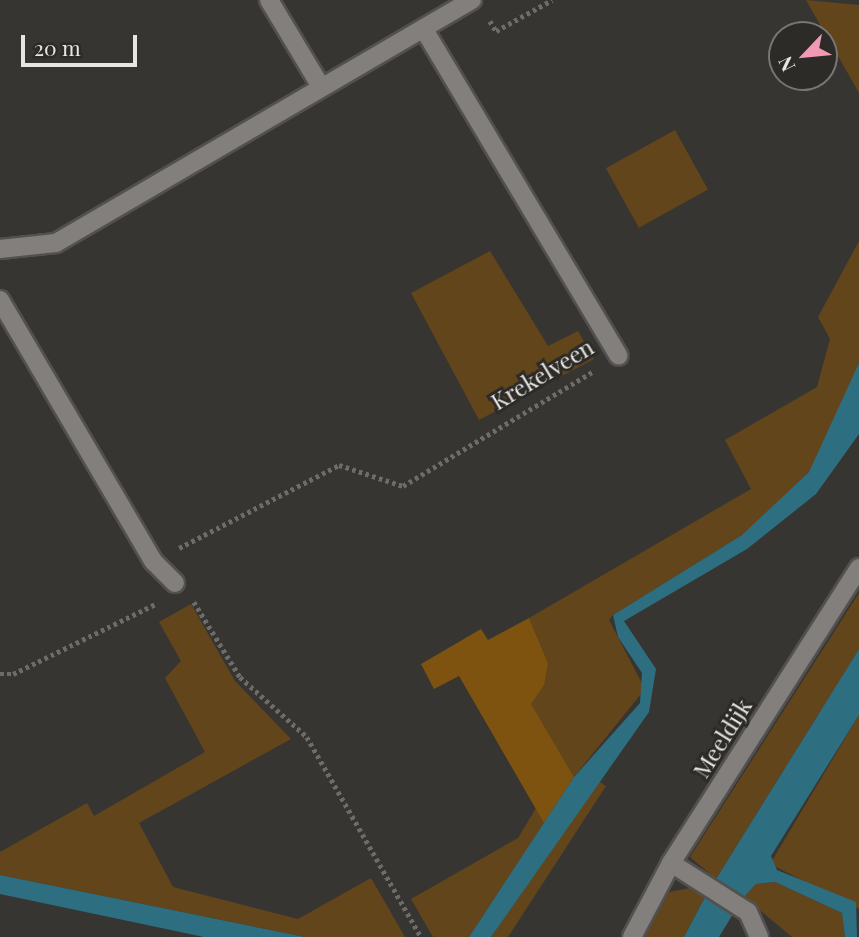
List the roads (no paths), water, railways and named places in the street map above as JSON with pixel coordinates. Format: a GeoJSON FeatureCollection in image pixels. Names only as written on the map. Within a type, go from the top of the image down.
{"type":"FeatureCollection","features":[{"type":"Feature","properties":{"kind":"street"},"geometry":{"type":"LineString","coordinates":[[269,0],[321,87]]}},
{"type":"Feature","properties":{"kind":"street"},"geometry":{"type":"LineString","coordinates":[[0,249],[56,243],[321,87],[477,5]]}},
{"type":"Feature","properties":{"kind":"street","name":"Krekelveen"},"geometry":{"type":"LineString","coordinates":[[425,32],[619,356]]}},
{"type":"Feature","properties":{"kind":"street"},"geometry":{"type":"LineString","coordinates":[[0,300],[153,561],[179,587]]}},
{"type":"Feature","properties":{"kind":"street","name":"Meeldijk"},"geometry":{"type":"LineString","coordinates":[[632,937],[671,863],[859,568]]}},
{"type":"Feature","properties":{"kind":"street"},"geometry":{"type":"LineString","coordinates":[[671,863],[748,912],[759,937]]}},
{"type":"Feature","properties":{"kind":"water"},"geometry":{"type":"Polygon","coordinates":[[[859,363],[859,434],[816,494],[747,549],[624,621],[656,669],[649,712],[491,937],[469,937],[574,777],[640,703],[642,673],[618,637],[613,615],[742,535],[809,472],[859,363]]]}},
{"type":"Feature","properties":{"kind":"water"},"geometry":{"type":"Polygon","coordinates":[[[859,649],[859,715],[771,856],[777,870],[856,902],[857,937],[845,937],[842,913],[775,882],[756,884],[744,897],[716,879],[859,649]]]}},
{"type":"Feature","properties":{"kind":"water"},"geometry":{"type":"Polygon","coordinates":[[[0,875],[305,937],[204,937],[0,894],[0,875]]]}},
{"type":"Feature","properties":{"kind":"water"},"geometry":{"type":"Polygon","coordinates":[[[705,897],[733,914],[719,937],[684,937],[705,897]]]}}]}
